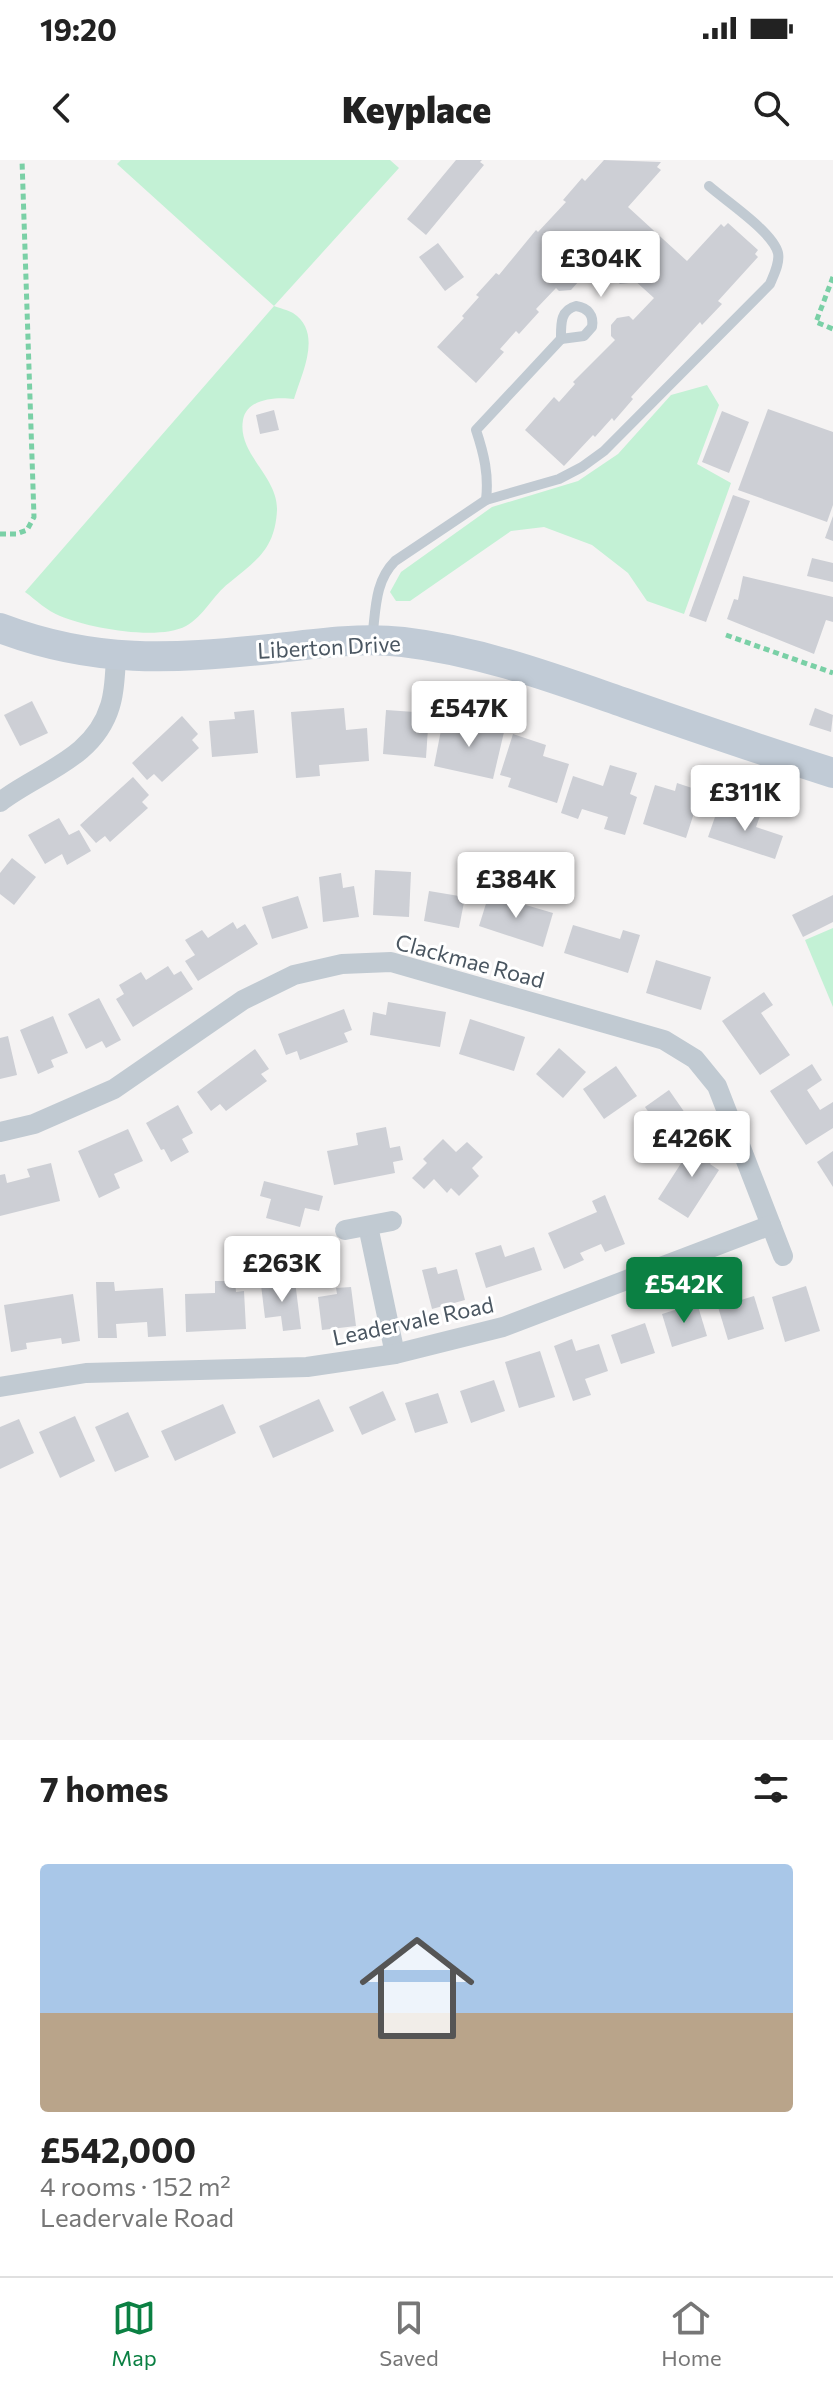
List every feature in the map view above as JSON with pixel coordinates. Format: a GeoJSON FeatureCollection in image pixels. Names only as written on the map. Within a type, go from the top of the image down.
{"type":"FeatureCollection","features":[{"type":"Feature","properties":{"kind":"street","name":"Liberton Drive"},"geometry":{"type":"LineString","coordinates":[[0,628],[30,640],[116,657],[228,653],[372,641],[415,644],[490,659],[833,773]]}},
{"type":"Feature","properties":{"kind":"street"},"geometry":{"type":"LineString","coordinates":[[0,802],[72,758],[90,742],[102,727],[111,704],[116,657]]}},
{"type":"Feature","properties":{"kind":"street","name":"Clackmae Road"},"geometry":{"type":"LineString","coordinates":[[0,1132],[34,1124],[114,1089],[243,1000],[294,975],[342,964],[391,962],[664,1040],[695,1059],[717,1086],[783,1256]]}},
{"type":"Feature","properties":{"kind":"street"},"geometry":{"type":"LineString","coordinates":[[345,1230],[392,1221]]}},
{"type":"Feature","properties":{"kind":"street","name":"Leadervale Road"},"geometry":{"type":"LineString","coordinates":[[0,1387],[86,1373],[307,1367],[395,1354],[503,1327],[771,1225]]}},
{"type":"Feature","properties":{"kind":"street"},"geometry":{"type":"LineString","coordinates":[[368,1226],[395,1354]]}},
{"type":"Feature","properties":{"kind":"lane"},"geometry":{"type":"LineString","coordinates":[[372,641],[383,573],[412,549],[486,500],[559,479],[604,451],[770,284],[778,254],[771,239],[709,186]]}},
{"type":"Feature","properties":{"kind":"lane"},"geometry":{"type":"LineString","coordinates":[[486,500],[486,462],[476,430],[561,339]]}},
{"type":"Feature","properties":{"kind":"path"},"geometry":{"type":"LineString","coordinates":[[0,534],[27,530],[34,517],[22,160]]}},
{"type":"Feature","properties":{"kind":"path"},"geometry":{"type":"LineString","coordinates":[[833,277],[816,322],[833,329]]}},
{"type":"Feature","properties":{"kind":"path"},"geometry":{"type":"LineString","coordinates":[[726,635],[833,673]]}},
{"type":"Feature","properties":{"kind":"green space"},"geometry":{"type":"Polygon","coordinates":[[[121,160],[390,160],[399,168],[274,306],[117,164],[121,160]]]}},
{"type":"Feature","properties":{"kind":"green space"},"geometry":{"type":"Polygon","coordinates":[[[274,306],[293,313],[302,321],[309,342],[294,399],[279,398],[256,403],[243,420],[246,444],[276,498],[276,523],[263,552],[223,588],[192,622],[174,630],[141,633],[88,625],[55,614],[25,592],[274,306]]]}},
{"type":"Feature","properties":{"kind":"green space"},"geometry":{"type":"Polygon","coordinates":[[[707,385],[719,405],[697,464],[731,483],[684,614],[647,601],[628,573],[592,545],[544,527],[511,531],[410,601],[396,601],[390,592],[401,572],[492,507],[578,481],[618,454],[671,395],[707,385]]]}},
{"type":"Feature","properties":{"kind":"green space"},"geometry":{"type":"Polygon","coordinates":[[[833,928],[833,1007],[805,940],[833,928]]]}},
{"type":"Feature","properties":{"kind":"building"},"geometry":{"type":"Polygon","coordinates":[[[456,160],[482,160],[480,162],[484,165],[426,235],[407,219],[456,160]]]}},
{"type":"Feature","properties":{"kind":"building"},"geometry":{"type":"Polygon","coordinates":[[[604,160],[661,162],[657,167],[661,170],[628,207],[687,261],[721,224],[724,227],[728,223],[758,250],[755,254],[758,257],[718,301],[722,304],[702,325],[700,322],[631,397],[633,399],[614,421],[612,418],[595,437],[593,435],[564,466],[525,430],[554,397],[559,402],[575,384],[573,382],[615,340],[611,336],[611,325],[617,318],[629,316],[633,320],[654,298],[633,279],[620,284],[611,275],[610,266],[614,262],[595,244],[575,266],[579,269],[579,281],[571,290],[559,291],[556,288],[536,309],[539,312],[519,334],[516,331],[500,349],[504,352],[476,383],[437,347],[464,318],[462,316],[479,297],[476,295],[496,273],[499,275],[536,230],[538,232],[566,202],[563,200],[582,178],[585,181],[604,160]]]}},
{"type":"Feature","properties":{"kind":"building"},"geometry":{"type":"Polygon","coordinates":[[[438,243],[464,277],[445,291],[419,257],[438,243]]]}},
{"type":"Feature","properties":{"kind":"building"},"geometry":{"type":"Polygon","coordinates":[[[768,409],[833,432],[833,505],[827,522],[738,490],[768,409]]]}},
{"type":"Feature","properties":{"kind":"building"},"geometry":{"type":"Polygon","coordinates":[[[274,410],[279,430],[260,434],[256,415],[274,410]]]}},
{"type":"Feature","properties":{"kind":"building"},"geometry":{"type":"Polygon","coordinates":[[[722,411],[749,422],[729,473],[702,462],[722,411]]]}},
{"type":"Feature","properties":{"kind":"building"},"geometry":{"type":"Polygon","coordinates":[[[733,495],[750,501],[706,622],[689,616],[733,495]]]}},
{"type":"Feature","properties":{"kind":"building"},"geometry":{"type":"Polygon","coordinates":[[[833,516],[833,541],[825,538],[833,516]]]}},
{"type":"Feature","properties":{"kind":"building"},"geometry":{"type":"Polygon","coordinates":[[[812,558],[833,563],[833,582],[807,576],[812,558]]]}},
{"type":"Feature","properties":{"kind":"building"},"geometry":{"type":"Polygon","coordinates":[[[743,576],[833,597],[833,622],[826,620],[814,654],[727,619],[734,599],[738,600],[743,576]]]}},
{"type":"Feature","properties":{"kind":"building"},"geometry":{"type":"Polygon","coordinates":[[[32,701],[48,733],[20,746],[4,715],[32,701]]]}},
{"type":"Feature","properties":{"kind":"building"},"geometry":{"type":"Polygon","coordinates":[[[344,708],[346,730],[367,728],[369,761],[319,765],[320,776],[296,778],[291,712],[344,708]]]}},
{"type":"Feature","properties":{"kind":"building"},"geometry":{"type":"Polygon","coordinates":[[[815,708],[833,715],[831,732],[809,725],[815,708]]]}},
{"type":"Feature","properties":{"kind":"building"},"geometry":{"type":"Polygon","coordinates":[[[254,710],[258,753],[212,757],[209,721],[235,719],[234,712],[254,710]]]}},
{"type":"Feature","properties":{"kind":"building"},"geometry":{"type":"Polygon","coordinates":[[[386,710],[429,713],[426,758],[383,754],[386,710]]]}},
{"type":"Feature","properties":{"kind":"building"},"geometry":{"type":"Polygon","coordinates":[[[182,716],[198,734],[192,740],[199,748],[162,782],[154,774],[147,780],[132,763],[182,716]]]}},
{"type":"Feature","properties":{"kind":"building"},"geometry":{"type":"Polygon","coordinates":[[[443,720],[504,732],[493,779],[434,766],[443,720]]]}},
{"type":"Feature","properties":{"kind":"building"},"geometry":{"type":"Polygon","coordinates":[[[513,734],[546,745],[543,756],[569,764],[557,803],[508,787],[511,778],[500,775],[513,734]]]}},
{"type":"Feature","properties":{"kind":"building"},"geometry":{"type":"Polygon","coordinates":[[[610,765],[637,773],[630,794],[637,797],[625,835],[604,829],[608,817],[582,809],[578,819],[561,813],[573,776],[603,786],[610,765]]]}},
{"type":"Feature","properties":{"kind":"building"},"geometry":{"type":"Polygon","coordinates":[[[133,777],[149,795],[142,802],[148,808],[110,842],[105,836],[96,843],[80,825],[133,777]]]}},
{"type":"Feature","properties":{"kind":"building"},"geometry":{"type":"Polygon","coordinates":[[[677,783],[701,791],[686,838],[643,824],[655,785],[675,791],[677,783]]]}},
{"type":"Feature","properties":{"kind":"building"},"geometry":{"type":"Polygon","coordinates":[[[726,805],[760,816],[756,827],[783,836],[775,859],[708,837],[716,814],[723,817],[726,805]]]}},
{"type":"Feature","properties":{"kind":"building"},"geometry":{"type":"Polygon","coordinates":[[[59,818],[69,835],[79,830],[91,851],[67,865],[62,854],[45,864],[28,835],[59,818]]]}},
{"type":"Feature","properties":{"kind":"building"},"geometry":{"type":"Polygon","coordinates":[[[12,858],[36,877],[14,905],[0,894],[0,873],[12,858]]]}},
{"type":"Feature","properties":{"kind":"building"},"geometry":{"type":"Polygon","coordinates":[[[375,870],[411,872],[409,917],[373,915],[375,870]]]}},
{"type":"Feature","properties":{"kind":"building"},"geometry":{"type":"Polygon","coordinates":[[[341,873],[343,888],[354,886],[359,917],[323,922],[319,877],[341,873]]]}},
{"type":"Feature","properties":{"kind":"building"},"geometry":{"type":"Polygon","coordinates":[[[429,891],[465,897],[459,928],[424,921],[429,891]]]}},
{"type":"Feature","properties":{"kind":"building"},"geometry":{"type":"Polygon","coordinates":[[[489,894],[553,913],[543,947],[479,926],[489,894]]]}},
{"type":"Feature","properties":{"kind":"building"},"geometry":{"type":"Polygon","coordinates":[[[833,895],[833,922],[803,937],[792,915],[833,895]]]}},
{"type":"Feature","properties":{"kind":"building"},"geometry":{"type":"Polygon","coordinates":[[[298,896],[308,928],[272,939],[262,907],[298,896]]]}},
{"type":"Feature","properties":{"kind":"building"},"geometry":{"type":"Polygon","coordinates":[[[233,922],[237,929],[245,924],[258,944],[198,981],[185,961],[195,955],[185,940],[202,930],[208,938],[233,922]]]}},
{"type":"Feature","properties":{"kind":"building"},"geometry":{"type":"Polygon","coordinates":[[[573,925],[620,939],[623,930],[640,935],[628,973],[564,953],[573,925]]]}},
{"type":"Feature","properties":{"kind":"building"},"geometry":{"type":"Polygon","coordinates":[[[656,960],[711,977],[701,1010],[646,993],[656,960]]]}},
{"type":"Feature","properties":{"kind":"building"},"geometry":{"type":"Polygon","coordinates":[[[168,966],[174,975],[181,971],[193,989],[133,1027],[116,999],[124,994],[119,985],[141,972],[146,980],[168,966]]]}},
{"type":"Feature","properties":{"kind":"building"},"geometry":{"type":"Polygon","coordinates":[[[764,992],[773,1005],[761,1013],[790,1055],[760,1075],[722,1021],[764,992]]]}},
{"type":"Feature","properties":{"kind":"building"},"geometry":{"type":"Polygon","coordinates":[[[99,998],[121,1040],[106,1048],[102,1041],[86,1049],[68,1014],[99,998]]]}},
{"type":"Feature","properties":{"kind":"building"},"geometry":{"type":"Polygon","coordinates":[[[388,1002],[446,1012],[440,1047],[370,1035],[373,1012],[386,1015],[388,1002]]]}},
{"type":"Feature","properties":{"kind":"building"},"geometry":{"type":"Polygon","coordinates":[[[344,1009],[352,1030],[344,1033],[348,1042],[300,1060],[297,1051],[286,1055],[278,1034],[344,1009]]]}},
{"type":"Feature","properties":{"kind":"building"},"geometry":{"type":"Polygon","coordinates":[[[53,1016],[68,1053],[51,1060],[54,1067],[38,1074],[20,1030],[53,1016]]]}},
{"type":"Feature","properties":{"kind":"building"},"geometry":{"type":"Polygon","coordinates":[[[470,1019],[525,1037],[514,1071],[459,1054],[470,1019]]]}},
{"type":"Feature","properties":{"kind":"building"},"geometry":{"type":"Polygon","coordinates":[[[8,1036],[17,1075],[0,1079],[0,1038],[8,1036]]]}},
{"type":"Feature","properties":{"kind":"building"},"geometry":{"type":"Polygon","coordinates":[[[559,1048],[586,1072],[563,1098],[536,1074],[559,1048]]]}},
{"type":"Feature","properties":{"kind":"building"},"geometry":{"type":"Polygon","coordinates":[[[255,1049],[269,1069],[261,1074],[267,1081],[226,1111],[220,1104],[211,1111],[197,1092],[255,1049]]]}},
{"type":"Feature","properties":{"kind":"building"},"geometry":{"type":"Polygon","coordinates":[[[812,1064],[822,1080],[807,1090],[820,1110],[833,1102],[833,1128],[806,1145],[770,1091],[812,1064]]]}},
{"type":"Feature","properties":{"kind":"building"},"geometry":{"type":"Polygon","coordinates":[[[616,1066],[637,1096],[604,1119],[583,1089],[616,1066]]]}},
{"type":"Feature","properties":{"kind":"building"},"geometry":{"type":"Polygon","coordinates":[[[669,1090],[692,1123],[668,1140],[645,1107],[669,1090]]]}},
{"type":"Feature","properties":{"kind":"building"},"geometry":{"type":"Polygon","coordinates":[[[178,1105],[193,1133],[182,1139],[189,1152],[171,1162],[146,1123],[178,1105]]]}},
{"type":"Feature","properties":{"kind":"building"},"geometry":{"type":"Polygon","coordinates":[[[386,1127],[390,1148],[400,1146],[403,1160],[393,1162],[395,1173],[334,1185],[327,1151],[358,1145],[356,1133],[386,1127]]]}},
{"type":"Feature","properties":{"kind":"building"},"geometry":{"type":"Polygon","coordinates":[[[128,1129],[143,1161],[114,1174],[120,1188],[99,1198],[78,1151],[128,1129]]]}},
{"type":"Feature","properties":{"kind":"building"},"geometry":{"type":"Polygon","coordinates":[[[704,1137],[721,1148],[710,1164],[719,1170],[688,1218],[658,1199],[689,1151],[694,1154],[704,1137]]]}},
{"type":"Feature","properties":{"kind":"building"},"geometry":{"type":"Polygon","coordinates":[[[443,1139],[456,1152],[467,1142],[483,1157],[472,1168],[479,1176],[459,1196],[451,1188],[447,1193],[434,1179],[424,1189],[412,1178],[427,1163],[423,1159],[443,1139]]]}},
{"type":"Feature","properties":{"kind":"building"},"geometry":{"type":"Polygon","coordinates":[[[833,1151],[833,1187],[817,1162],[833,1151]]]}},
{"type":"Feature","properties":{"kind":"building"},"geometry":{"type":"Polygon","coordinates":[[[51,1163],[60,1201],[0,1216],[0,1175],[5,1174],[7,1183],[30,1177],[27,1169],[51,1163]]]}},
{"type":"Feature","properties":{"kind":"building"},"geometry":{"type":"Polygon","coordinates":[[[264,1181],[323,1196],[319,1211],[305,1208],[300,1227],[266,1218],[271,1199],[260,1196],[264,1181]]]}},
{"type":"Feature","properties":{"kind":"building"},"geometry":{"type":"Polygon","coordinates":[[[605,1195],[625,1244],[605,1252],[601,1244],[580,1253],[584,1260],[564,1269],[548,1233],[597,1212],[592,1201],[605,1195]]]}},
{"type":"Feature","properties":{"kind":"building"},"geometry":{"type":"Polygon","coordinates":[[[501,1245],[505,1257],[534,1247],[542,1270],[486,1288],[475,1253],[501,1245]]]}},
{"type":"Feature","properties":{"kind":"building"},"geometry":{"type":"Polygon","coordinates":[[[436,1267],[438,1274],[457,1269],[465,1300],[432,1309],[422,1270],[436,1267]]]}},
{"type":"Feature","properties":{"kind":"building"},"geometry":{"type":"Polygon","coordinates":[[[215,1281],[235,1281],[236,1292],[244,1291],[246,1329],[186,1332],[185,1294],[215,1293],[215,1281]]]}},
{"type":"Feature","properties":{"kind":"building"},"geometry":{"type":"Polygon","coordinates":[[[295,1281],[301,1329],[283,1331],[281,1316],[265,1318],[261,1285],[295,1281]]]}},
{"type":"Feature","properties":{"kind":"building"},"geometry":{"type":"Polygon","coordinates":[[[96,1282],[114,1282],[115,1291],[163,1288],[166,1336],[148,1337],[147,1322],[116,1324],[117,1338],[98,1338],[96,1282]]]}},
{"type":"Feature","properties":{"kind":"building"},"geometry":{"type":"Polygon","coordinates":[[[806,1286],[820,1331],[785,1342],[772,1297],[806,1286]]]}},
{"type":"Feature","properties":{"kind":"building"},"geometry":{"type":"Polygon","coordinates":[[[351,1287],[356,1326],[322,1330],[318,1297],[337,1294],[336,1288],[351,1287]]]}},
{"type":"Feature","properties":{"kind":"building"},"geometry":{"type":"Polygon","coordinates":[[[73,1294],[80,1341],[62,1344],[61,1338],[26,1343],[27,1349],[11,1352],[4,1305],[73,1294]]]}},
{"type":"Feature","properties":{"kind":"building"},"geometry":{"type":"Polygon","coordinates":[[[754,1296],[764,1329],[728,1340],[718,1307],[754,1296]]]}},
{"type":"Feature","properties":{"kind":"building"},"geometry":{"type":"Polygon","coordinates":[[[697,1303],[707,1336],[672,1347],[662,1314],[697,1303]]]}},
{"type":"Feature","properties":{"kind":"building"},"geometry":{"type":"Polygon","coordinates":[[[645,1323],[655,1353],[621,1364],[611,1335],[645,1323]]]}},
{"type":"Feature","properties":{"kind":"building"},"geometry":{"type":"Polygon","coordinates":[[[572,1339],[576,1351],[599,1344],[608,1371],[585,1379],[591,1395],[573,1401],[554,1346],[572,1339]]]}},
{"type":"Feature","properties":{"kind":"building"},"geometry":{"type":"Polygon","coordinates":[[[540,1351],[555,1397],[519,1408],[505,1362],[540,1351]]]}},
{"type":"Feature","properties":{"kind":"building"},"geometry":{"type":"Polygon","coordinates":[[[494,1380],[505,1411],[471,1423],[460,1391],[494,1380]]]}},
{"type":"Feature","properties":{"kind":"building"},"geometry":{"type":"Polygon","coordinates":[[[383,1391],[396,1420],[362,1435],[349,1407],[383,1391]]]}},
{"type":"Feature","properties":{"kind":"building"},"geometry":{"type":"Polygon","coordinates":[[[438,1393],[448,1423],[415,1433],[405,1403],[438,1393]]]}},
{"type":"Feature","properties":{"kind":"building"},"geometry":{"type":"Polygon","coordinates":[[[319,1399],[334,1431],[273,1458],[259,1426],[319,1399]]]}},
{"type":"Feature","properties":{"kind":"building"},"geometry":{"type":"Polygon","coordinates":[[[223,1404],[236,1433],[175,1461],[161,1431],[223,1404]]]}},
{"type":"Feature","properties":{"kind":"building"},"geometry":{"type":"Polygon","coordinates":[[[128,1412],[149,1457],[115,1472],[95,1427],[128,1412]]]}},
{"type":"Feature","properties":{"kind":"building"},"geometry":{"type":"Polygon","coordinates":[[[75,1416],[95,1461],[60,1478],[39,1432],[75,1416]]]}},
{"type":"Feature","properties":{"kind":"building"},"geometry":{"type":"Polygon","coordinates":[[[19,1419],[34,1453],[0,1469],[0,1427],[19,1419]]]}}]}
